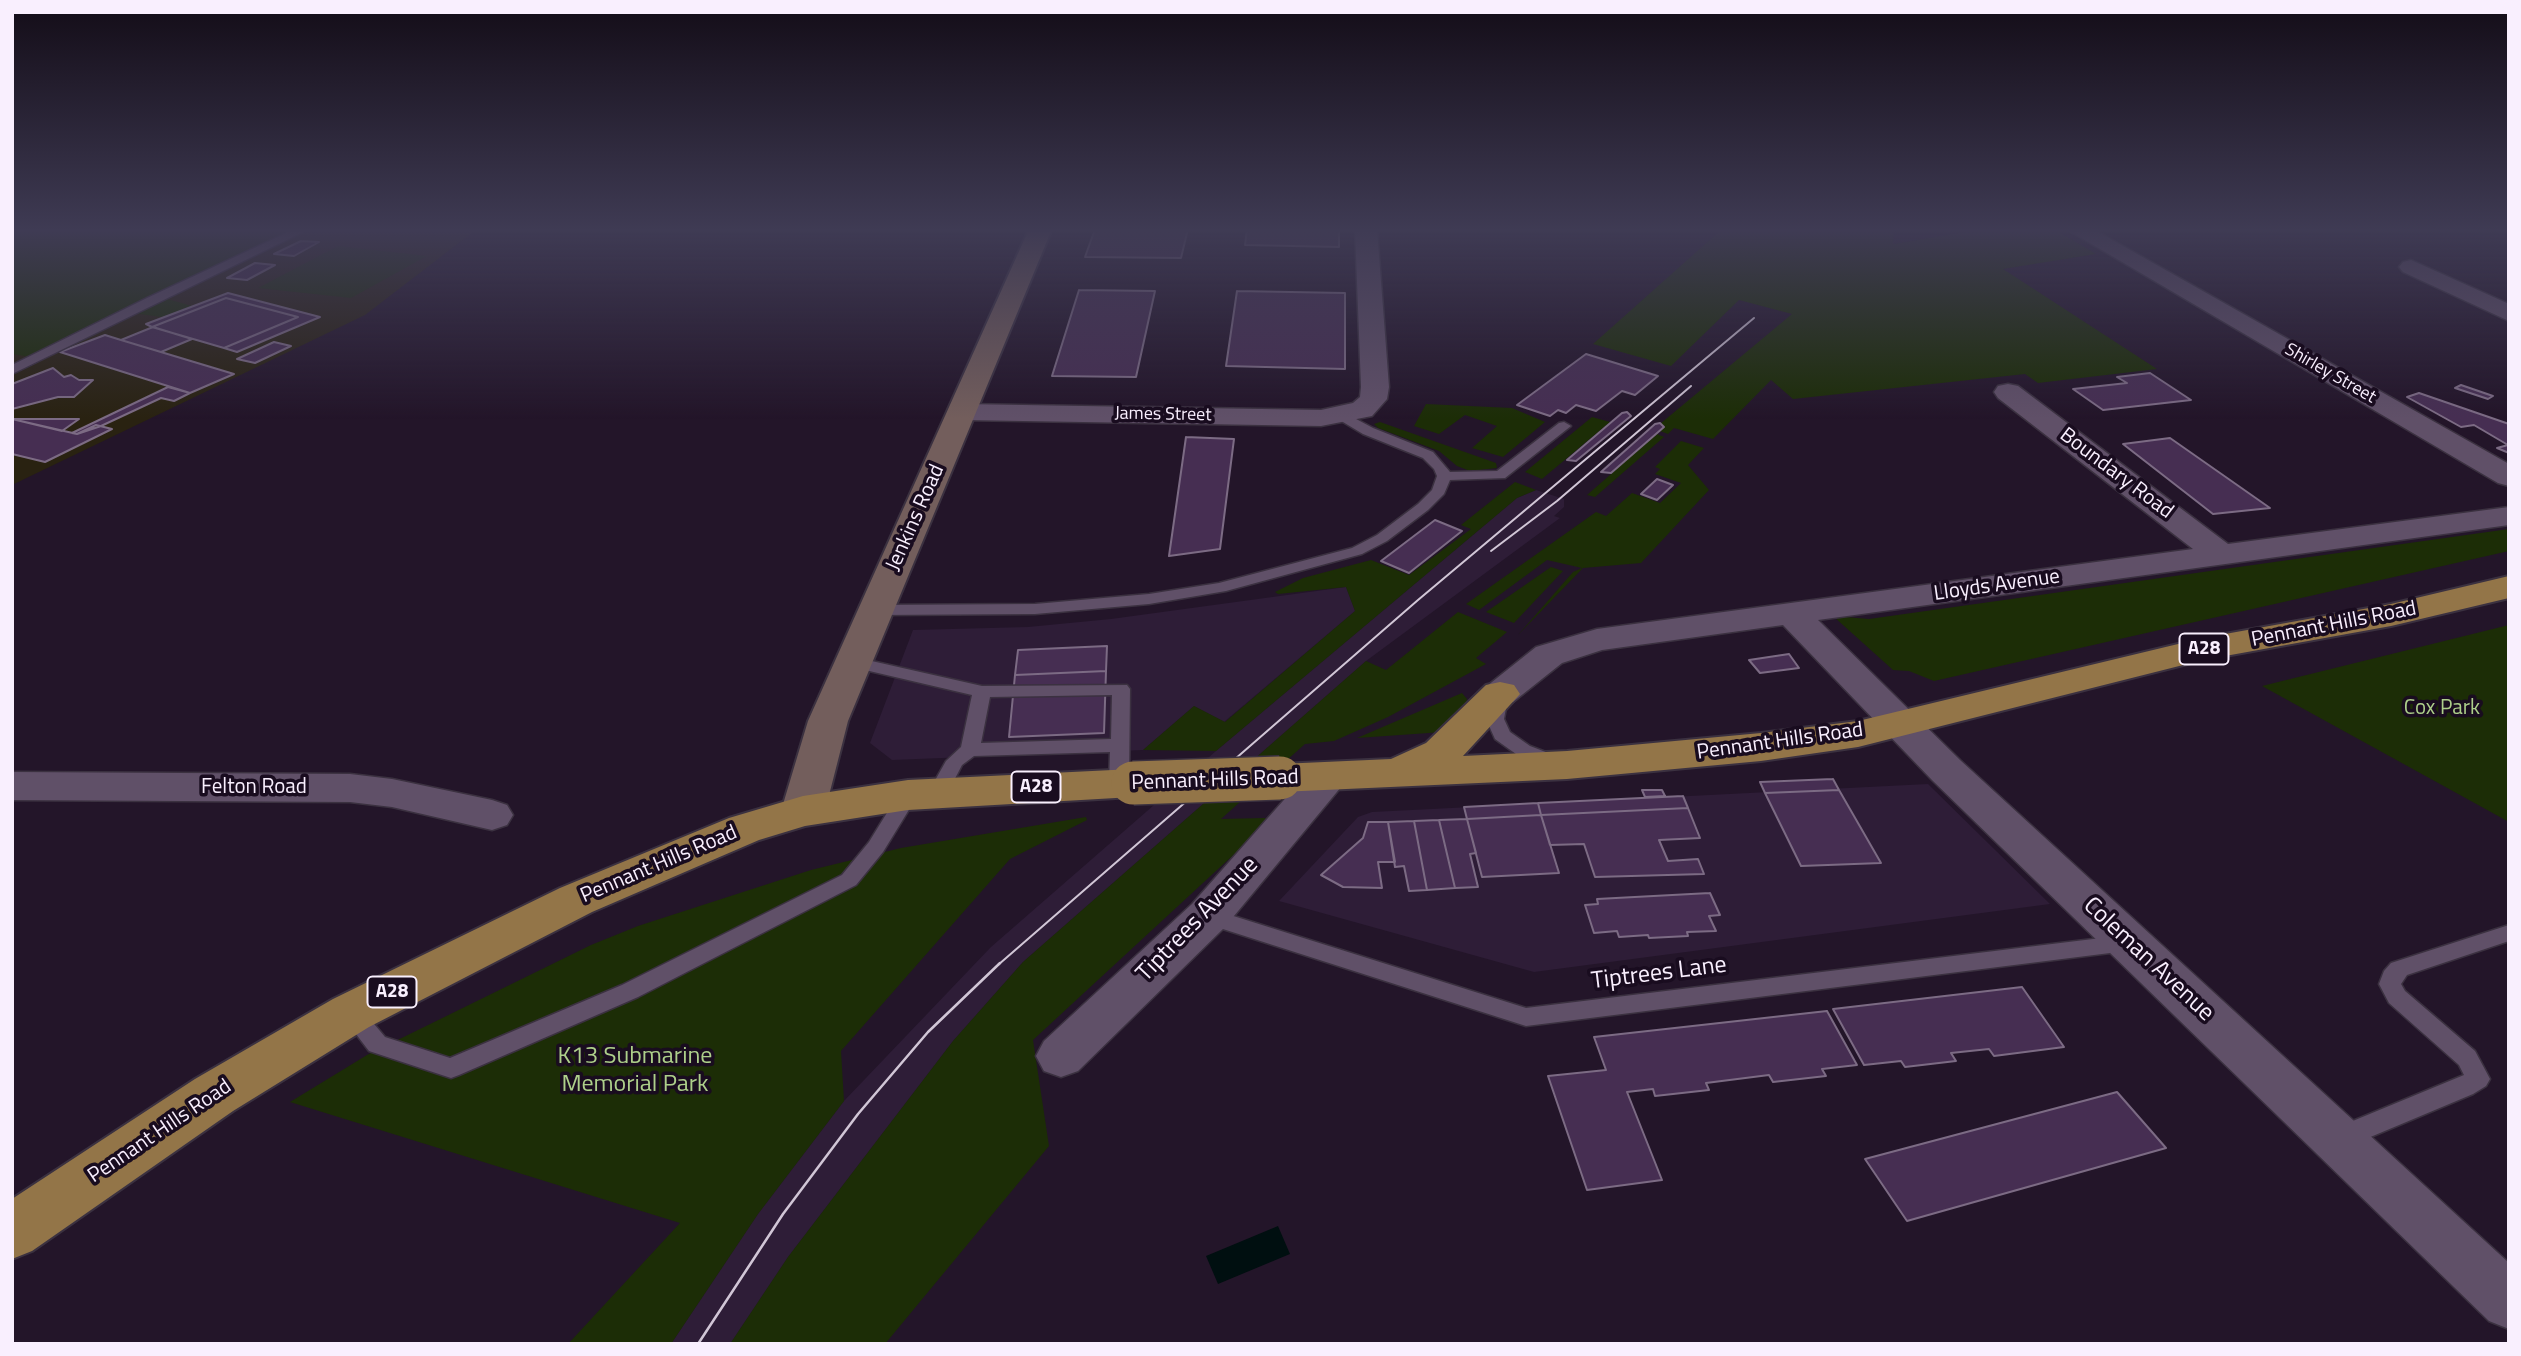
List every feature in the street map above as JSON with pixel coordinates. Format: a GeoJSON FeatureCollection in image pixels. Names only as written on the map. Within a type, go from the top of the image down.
{"type":"FeatureCollection","features":[{"type":"Feature","properties":{"kind":"highway","name":"Pennant Hills Road"},"geometry":{"type":"LineString","coordinates":[[12,1232],[214,1095],[351,1013],[576,900],[744,829],[803,811],[923,793],[1124,771],[1280,778],[1327,777],[1567,765],[1761,747],[1858,734],[2203,649],[2390,615],[2509,587]]}},
{"type":"Feature","properties":{"kind":"highway"},"geometry":{"type":"LineString","coordinates":[[1387,774],[1441,753],[1500,694]]}},
{"type":"Feature","properties":{"kind":"main road","name":"Jenkins Road"},"geometry":{"type":"LineString","coordinates":[[803,811],[819,748],[1014,292]]}},
{"type":"Feature","properties":{"kind":"street"},"geometry":{"type":"LineString","coordinates":[[1352,413],[1373,399],[1375,387],[1370,292]]}},
{"type":"Feature","properties":{"kind":"street","name":"Shirley Street"},"geometry":{"type":"LineString","coordinates":[[2187,292],[2509,477]]}},
{"type":"Feature","properties":{"kind":"street"},"geometry":{"type":"LineString","coordinates":[[2464,292],[2509,314]]}},
{"type":"Feature","properties":{"kind":"street","name":"Boundary Road"},"geometry":{"type":"LineString","coordinates":[[2008,392],[2223,556]]}},
{"type":"Feature","properties":{"kind":"street","name":"James Street"},"geometry":{"type":"LineString","coordinates":[[963,412],[1352,413]]}},
{"type":"Feature","properties":{"kind":"street","name":"Lloyds Avenue"},"geometry":{"type":"LineString","coordinates":[[1500,694],[1532,665],[1578,644],[2509,516]]}},
{"type":"Feature","properties":{"kind":"street","name":"Coleman Avenue"},"geometry":{"type":"LineString","coordinates":[[1792,614],[1901,724],[2509,1301]]}},
{"type":"Feature","properties":{"kind":"street","name":"Tiptrees Avenue"},"geometry":{"type":"LineString","coordinates":[[1061,1056],[1208,916],[1327,777]]}},
{"type":"Feature","properties":{"kind":"street","name":"Felton Road"},"geometry":{"type":"LineString","coordinates":[[12,786],[350,788],[392,793],[492,815]]}},
{"type":"Feature","properties":{"kind":"lane"},"geometry":{"type":"LineString","coordinates":[[12,370],[168,292]]}},
{"type":"Feature","properties":{"kind":"lane"},"geometry":{"type":"LineString","coordinates":[[876,610],[1035,609],[1149,599],[1220,587],[1357,551],[1382,538],[1423,507],[1439,491],[1444,476],[1441,467],[1428,455],[1368,431],[1352,413]]}},
{"type":"Feature","properties":{"kind":"lane"},"geometry":{"type":"LineString","coordinates":[[1444,476],[1500,475],[1564,426]]}},
{"type":"Feature","properties":{"kind":"lane"},"geometry":{"type":"LineString","coordinates":[[854,662],[982,692],[1121,689],[1124,771],[970,750]]}},
{"type":"Feature","properties":{"kind":"lane"},"geometry":{"type":"LineString","coordinates":[[351,1013],[377,1044],[451,1068],[631,991],[849,880],[923,793],[970,750],[982,692]]}},
{"type":"Feature","properties":{"kind":"lane"},"geometry":{"type":"LineString","coordinates":[[1500,694],[1495,719],[1502,735],[1524,750],[1567,765]]}},
{"type":"Feature","properties":{"kind":"lane","name":"Tiptrees Lane"},"geometry":{"type":"LineString","coordinates":[[1208,916],[1526,1017],[2130,942]]}},
{"type":"Feature","properties":{"kind":"lane"},"geometry":{"type":"LineString","coordinates":[[2337,1139],[2465,1087],[2478,1079],[2468,1058],[2398,997],[2390,984],[2399,969],[2509,933]]}},
{"type":"Feature","properties":{"kind":"shaded area"},"geometry":{"type":"Polygon","coordinates":[[[12,292],[395,292],[365,315],[12,485],[12,292]]]}},
{"type":"Feature","properties":{"kind":"shaded area"},"geometry":{"type":"Polygon","coordinates":[[[1536,490],[1564,499],[1564,507],[1554,516],[1560,518],[1366,661],[1023,962],[953,1041],[788,1257],[730,1344],[671,1344],[758,1214],[844,1101],[991,947],[1216,751],[1517,498],[1536,490]]]}},
{"type":"Feature","properties":{"kind":"shaded area"},"geometry":{"type":"Polygon","coordinates":[[[1346,587],[1355,611],[1224,722],[1194,706],[1143,750],[892,760],[870,743],[913,630],[1028,627],[1111,619],[1346,587]]]}},
{"type":"Feature","properties":{"kind":"shaded area"},"geometry":{"type":"Polygon","coordinates":[[[1928,784],[2050,904],[1534,972],[1279,901],[1358,817],[1372,812],[1928,784]]]}},
{"type":"Feature","properties":{"kind":"shaded area"},"geometry":{"type":"Polygon","coordinates":[[[1278,1226],[1290,1254],[1218,1284],[1206,1256],[1278,1226]]]}},
{"type":"Feature","properties":{"kind":"green space"},"geometry":{"type":"Polygon","coordinates":[[[12,292],[166,292],[31,357],[12,354],[12,292]]]}},
{"type":"Feature","properties":{"kind":"green space"},"geometry":{"type":"Polygon","coordinates":[[[298,292],[361,292],[351,298],[298,292]]]}},
{"type":"Feature","properties":{"kind":"green space"},"geometry":{"type":"Polygon","coordinates":[[[1651,292],[2039,292],[2157,369],[2038,383],[2025,374],[1793,399],[1771,380],[1713,439],[1674,428],[1668,434],[1660,431],[1665,426],[1660,424],[1792,314],[1739,300],[1671,366],[1593,344],[1651,292]]]}},
{"type":"Feature","properties":{"kind":"green space"},"geometry":{"type":"Polygon","coordinates":[[[167,299],[192,306],[162,317],[132,313],[167,299]]]}},
{"type":"Feature","properties":{"kind":"green space"},"geometry":{"type":"Polygon","coordinates":[[[1426,404],[1512,408],[1545,422],[1503,457],[1472,448],[1497,426],[1465,415],[1439,434],[1414,426],[1426,404]]]}},
{"type":"Feature","properties":{"kind":"green space"},"geometry":{"type":"Polygon","coordinates":[[[1592,417],[1610,422],[1542,479],[1525,472],[1592,417]]]}},
{"type":"Feature","properties":{"kind":"green space"},"geometry":{"type":"Polygon","coordinates":[[[1380,422],[1496,463],[1497,468],[1470,471],[1457,466],[1439,451],[1378,428],[1374,424],[1380,422]]]}},
{"type":"Feature","properties":{"kind":"green space"},"geometry":{"type":"Polygon","coordinates":[[[1657,434],[1664,437],[1595,497],[1587,495],[1657,434]]]}},
{"type":"Feature","properties":{"kind":"green space"},"geometry":{"type":"Polygon","coordinates":[[[1681,441],[1704,448],[1688,465],[1709,490],[1641,563],[1583,568],[1518,635],[1573,572],[1582,568],[1547,560],[1479,610],[1466,604],[1596,512],[1606,516],[1632,493],[1660,503],[1681,483],[1655,474],[1660,469],[1655,467],[1681,441]]]}},
{"type":"Feature","properties":{"kind":"green space"},"geometry":{"type":"Polygon","coordinates":[[[1515,482],[1536,490],[1517,498],[1216,751],[1143,750],[1194,706],[1225,722],[1355,611],[1346,587],[1278,594],[1275,592],[1303,578],[1371,560],[1409,575],[1471,529],[1461,525],[1515,482]]]}},
{"type":"Feature","properties":{"kind":"green space"},"geometry":{"type":"Polygon","coordinates":[[[2509,529],[2509,551],[1934,681],[1909,671],[1893,670],[1833,616],[1869,619],[2509,529]]]}},
{"type":"Feature","properties":{"kind":"green space"},"geometry":{"type":"Polygon","coordinates":[[[1551,567],[1563,571],[1514,623],[1486,612],[1551,567]]]}},
{"type":"Feature","properties":{"kind":"green space"},"geometry":{"type":"Polygon","coordinates":[[[1458,612],[1507,632],[1476,658],[1486,664],[1388,717],[1334,741],[1305,744],[1221,819],[1265,818],[1269,822],[1033,1040],[1049,1146],[885,1344],[730,1344],[788,1257],[953,1041],[1023,962],[1366,661],[1386,670],[1458,612]]]}},
{"type":"Feature","properties":{"kind":"green space","name":"Cox Park"},"geometry":{"type":"Polygon","coordinates":[[[2509,625],[2509,822],[2262,686],[2509,625]]]}},
{"type":"Feature","properties":{"kind":"green space"},"geometry":{"type":"Polygon","coordinates":[[[1462,693],[1467,699],[1466,703],[1443,732],[1357,738],[1462,693]]]}},
{"type":"Feature","properties":{"kind":"green space","name":"K13 Submarine Memorial Park"},"geometry":{"type":"Polygon","coordinates":[[[1086,817],[1087,820],[1010,859],[841,1051],[844,1101],[758,1214],[671,1344],[568,1344],[680,1223],[290,1102],[367,1055],[591,945],[638,926],[811,870],[901,848],[1086,817]]]}},
{"type":"Feature","properties":{"kind":"building"},"geometry":{"type":"Polygon","coordinates":[[[1078,292],[1155,292],[1136,377],[1052,376],[1078,292]]]}},
{"type":"Feature","properties":{"kind":"building"},"geometry":{"type":"Polygon","coordinates":[[[1237,292],[1345,293],[1345,369],[1226,366],[1237,292]]]}},
{"type":"Feature","properties":{"kind":"building"},"geometry":{"type":"Polygon","coordinates":[[[228,293],[320,317],[237,352],[224,348],[298,317],[226,298],[152,327],[146,324],[228,293]]]}},
{"type":"Feature","properties":{"kind":"building"},"geometry":{"type":"Polygon","coordinates":[[[226,298],[298,317],[224,348],[152,327],[226,298]]]}},
{"type":"Feature","properties":{"kind":"building"},"geometry":{"type":"Polygon","coordinates":[[[153,327],[192,339],[161,352],[121,340],[153,327]]]}},
{"type":"Feature","properties":{"kind":"building"},"geometry":{"type":"Polygon","coordinates":[[[105,335],[234,374],[190,393],[60,352],[105,335]]]}},
{"type":"Feature","properties":{"kind":"building"},"geometry":{"type":"Polygon","coordinates":[[[274,342],[291,346],[255,363],[237,359],[274,342]]]}},
{"type":"Feature","properties":{"kind":"building"},"geometry":{"type":"Polygon","coordinates":[[[1586,354],[1658,376],[1635,395],[1622,391],[1596,411],[1576,405],[1566,413],[1558,410],[1550,416],[1517,405],[1586,354]]]}},
{"type":"Feature","properties":{"kind":"building"},"geometry":{"type":"Polygon","coordinates":[[[53,368],[64,377],[71,375],[79,380],[93,380],[74,397],[58,397],[12,409],[12,384],[53,368]]]}},
{"type":"Feature","properties":{"kind":"building"},"geometry":{"type":"Polygon","coordinates":[[[2150,373],[2191,400],[2103,410],[2073,389],[2127,383],[2117,377],[2150,373]]]}},
{"type":"Feature","properties":{"kind":"building"},"geometry":{"type":"Polygon","coordinates":[[[2461,385],[2493,396],[2488,399],[2455,388],[2461,385]]]}},
{"type":"Feature","properties":{"kind":"building"},"geometry":{"type":"Polygon","coordinates":[[[168,387],[190,393],[174,401],[161,398],[101,426],[77,434],[72,433],[168,387]]]}},
{"type":"Feature","properties":{"kind":"building"},"geometry":{"type":"Polygon","coordinates":[[[2419,393],[2509,424],[2509,453],[2497,448],[2508,445],[2474,425],[2461,427],[2407,397],[2419,393]]]}},
{"type":"Feature","properties":{"kind":"building"},"geometry":{"type":"Polygon","coordinates":[[[1627,412],[1631,416],[1576,461],[1567,460],[1622,413],[1627,412]]]}},
{"type":"Feature","properties":{"kind":"building"},"geometry":{"type":"Polygon","coordinates":[[[12,419],[77,434],[96,425],[112,429],[45,462],[12,454],[12,419]]]}},
{"type":"Feature","properties":{"kind":"building"},"geometry":{"type":"Polygon","coordinates":[[[12,419],[79,419],[62,431],[12,419]]]}},
{"type":"Feature","properties":{"kind":"building"},"geometry":{"type":"Polygon","coordinates":[[[1660,423],[1664,427],[1611,473],[1601,472],[1655,424],[1660,423]]]}},
{"type":"Feature","properties":{"kind":"building"},"geometry":{"type":"Polygon","coordinates":[[[1186,437],[1234,439],[1220,549],[1169,556],[1186,437]]]}},
{"type":"Feature","properties":{"kind":"building"},"geometry":{"type":"Polygon","coordinates":[[[2170,438],[2270,508],[2213,514],[2123,444],[2170,438]]]}},
{"type":"Feature","properties":{"kind":"building"},"geometry":{"type":"Polygon","coordinates":[[[1657,479],[1673,485],[1657,500],[1641,494],[1657,479]]]}},
{"type":"Feature","properties":{"kind":"building"},"geometry":{"type":"Polygon","coordinates":[[[1435,520],[1462,531],[1409,573],[1381,561],[1435,520]]]}},
{"type":"Feature","properties":{"kind":"building"},"geometry":{"type":"Polygon","coordinates":[[[1107,646],[1106,671],[1015,675],[1018,650],[1107,646]]]}},
{"type":"Feature","properties":{"kind":"building"},"geometry":{"type":"Polygon","coordinates":[[[1789,654],[1799,668],[1760,673],[1749,660],[1789,654]]]}},
{"type":"Feature","properties":{"kind":"building"},"geometry":{"type":"Polygon","coordinates":[[[1106,671],[1104,733],[1009,737],[1015,675],[1106,671]]]}},
{"type":"Feature","properties":{"kind":"building"},"geometry":{"type":"Polygon","coordinates":[[[1833,779],[1839,790],[1765,793],[1760,782],[1833,779]]]}},
{"type":"Feature","properties":{"kind":"building"},"geometry":{"type":"Polygon","coordinates":[[[1642,790],[1662,790],[1665,796],[1645,797],[1642,790]]]}},
{"type":"Feature","properties":{"kind":"building"},"geometry":{"type":"Polygon","coordinates":[[[1839,790],[1881,863],[1801,866],[1765,793],[1839,790]]]}},
{"type":"Feature","properties":{"kind":"building"},"geometry":{"type":"Polygon","coordinates":[[[1683,796],[1688,808],[1541,815],[1538,803],[1683,796]]]}},
{"type":"Feature","properties":{"kind":"building"},"geometry":{"type":"Polygon","coordinates":[[[1538,803],[1541,815],[1467,819],[1464,807],[1538,803]]]}},
{"type":"Feature","properties":{"kind":"building"},"geometry":{"type":"Polygon","coordinates":[[[1688,808],[1700,838],[1659,840],[1668,861],[1698,859],[1704,874],[1595,877],[1584,844],[1550,845],[1541,815],[1688,808]]]}},
{"type":"Feature","properties":{"kind":"building"},"geometry":{"type":"Polygon","coordinates":[[[1541,815],[1559,873],[1482,877],[1467,819],[1541,815]]]}},
{"type":"Feature","properties":{"kind":"building"},"geometry":{"type":"Polygon","coordinates":[[[1467,819],[1476,853],[1470,854],[1478,887],[1455,888],[1439,820],[1467,819]]]}},
{"type":"Feature","properties":{"kind":"building"},"geometry":{"type":"Polygon","coordinates":[[[1439,820],[1455,888],[1427,890],[1414,821],[1439,820]]]}},
{"type":"Feature","properties":{"kind":"building"},"geometry":{"type":"Polygon","coordinates":[[[1414,821],[1427,890],[1409,891],[1404,866],[1395,867],[1388,822],[1414,821]]]}},
{"type":"Feature","properties":{"kind":"building"},"geometry":{"type":"Polygon","coordinates":[[[1368,822],[1388,822],[1395,862],[1378,862],[1382,888],[1343,887],[1321,875],[1363,838],[1368,822]]]}},
{"type":"Feature","properties":{"kind":"building"},"geometry":{"type":"Polygon","coordinates":[[[1710,893],[1720,915],[1709,916],[1716,931],[1687,932],[1688,936],[1649,938],[1648,935],[1619,937],[1617,931],[1594,933],[1585,905],[1598,904],[1597,899],[1710,893]]]}},
{"type":"Feature","properties":{"kind":"building"},"geometry":{"type":"Polygon","coordinates":[[[2022,987],[2064,1047],[1994,1056],[1989,1049],[1951,1053],[1956,1061],[1905,1067],[1901,1061],[1864,1065],[1833,1009],[2022,987]]]}},
{"type":"Feature","properties":{"kind":"building"},"geometry":{"type":"Polygon","coordinates":[[[1827,1011],[1857,1065],[1822,1069],[1826,1076],[1773,1082],[1769,1075],[1706,1083],[1709,1090],[1655,1096],[1653,1089],[1627,1092],[1662,1180],[1587,1190],[1548,1076],[1606,1070],[1594,1037],[1827,1011]]]}},
{"type":"Feature","properties":{"kind":"building"},"geometry":{"type":"Polygon","coordinates":[[[2117,1092],[2166,1148],[1907,1221],[1865,1159],[2117,1092]]]}},
{"type":"Feature","properties":{"kind":"tram line"},"geometry":{"type":"LineString","coordinates":[[998,965],[1418,600],[1754,318]]}},
{"type":"Feature","properties":{"kind":"tram line"},"geometry":{"type":"LineString","coordinates":[[1491,551],[1557,501],[1691,386]]}},
{"type":"Feature","properties":{"kind":"tram line"},"geometry":{"type":"LineString","coordinates":[[698,1344],[783,1214],[858,1114],[928,1032],[1000,963]]}}]}
